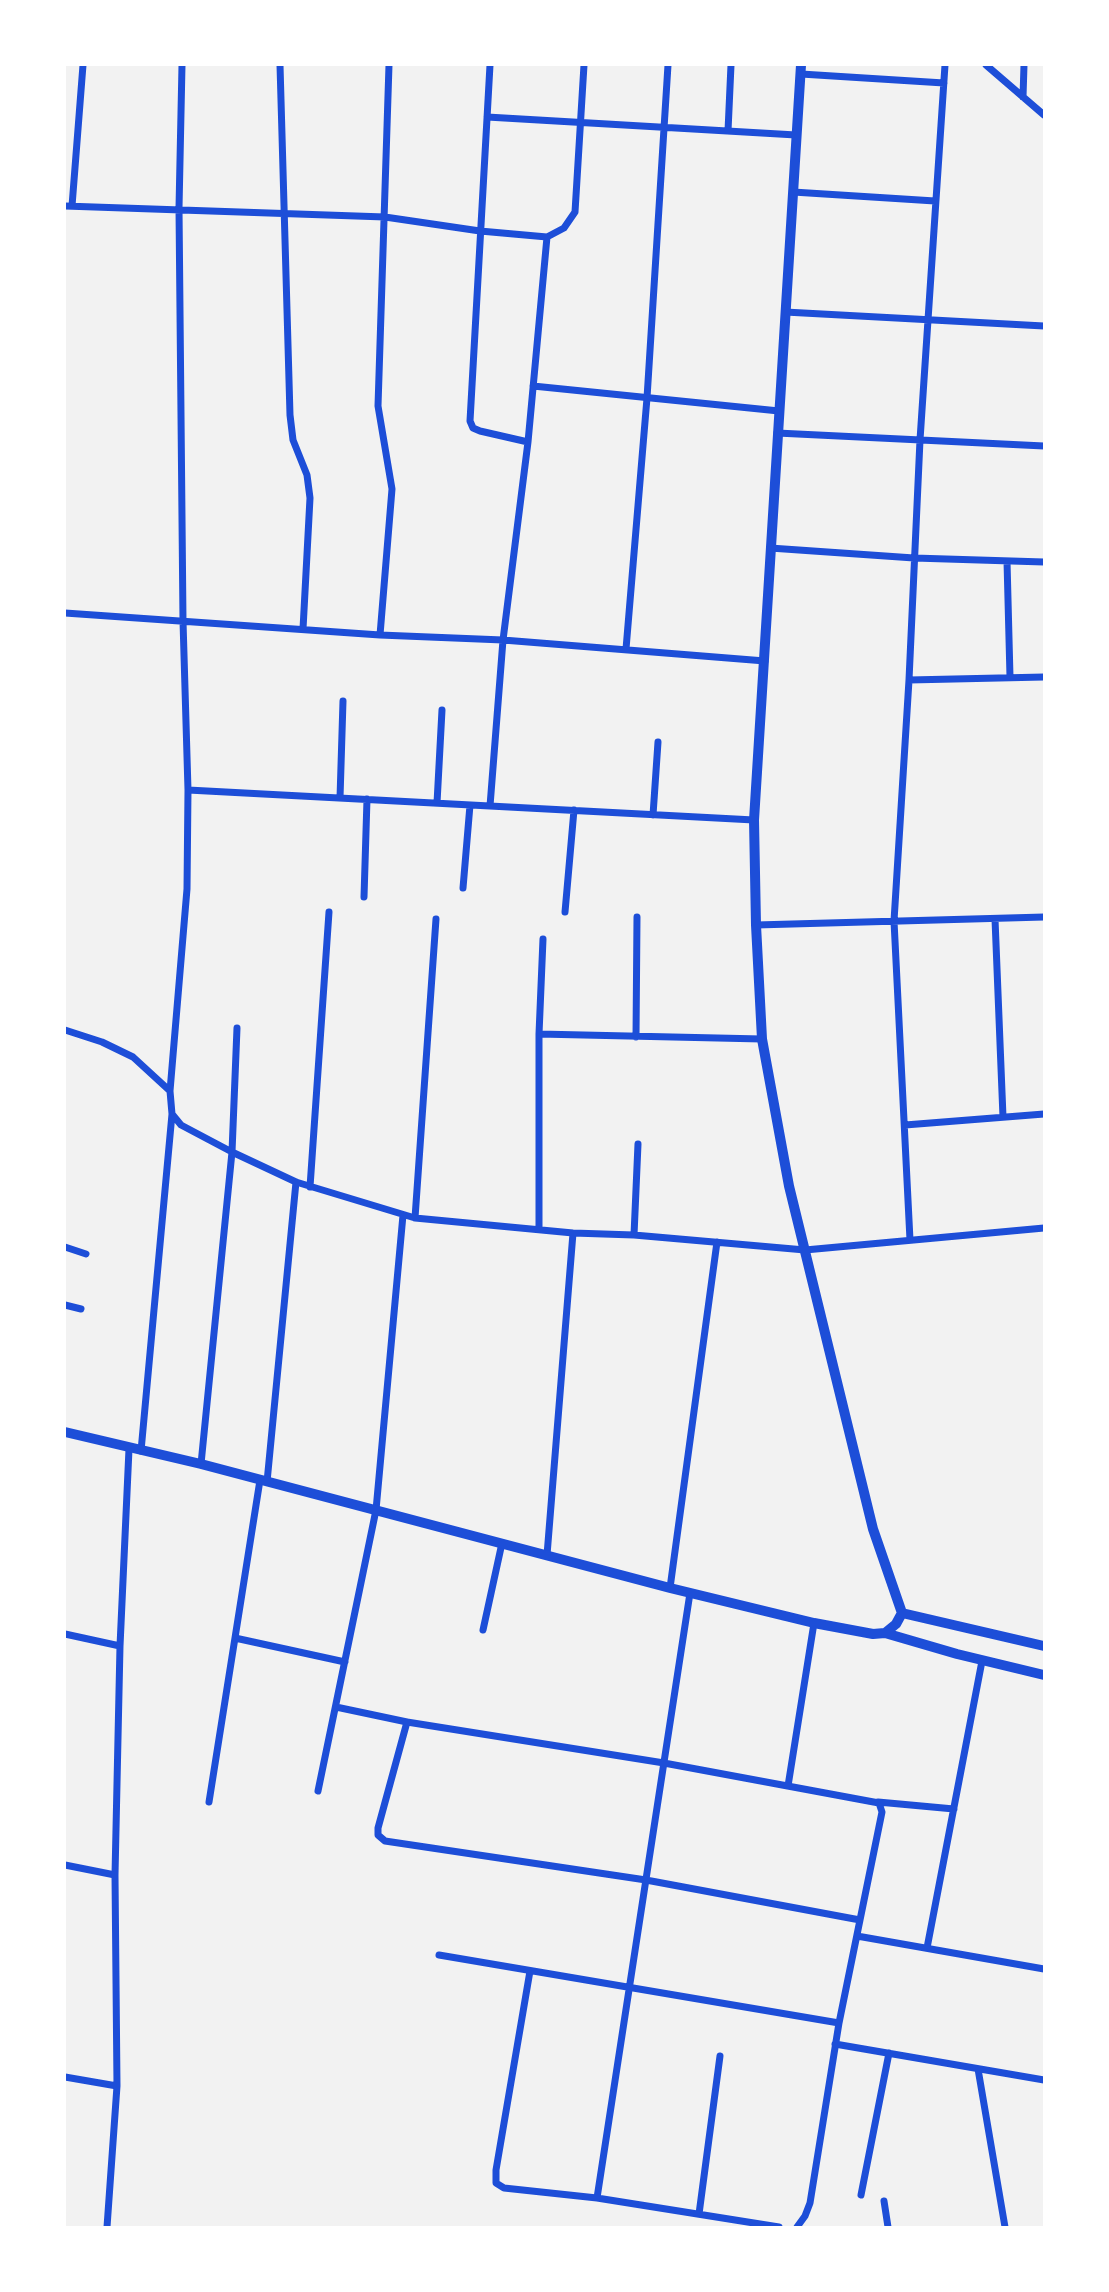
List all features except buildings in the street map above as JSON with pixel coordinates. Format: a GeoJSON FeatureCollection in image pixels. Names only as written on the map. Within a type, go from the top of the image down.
{"type":"FeatureCollection","features":[{"type":"Feature","properties":{"kind":"street"},"geometry":{"type":"LineString","coordinates":[[83,65],[68,206],[385,217],[480,231],[547,237],[564,228],[575,212],[584,65]]}},
{"type":"Feature","properties":{"kind":"street"},"geometry":{"type":"LineString","coordinates":[[107,2227],[117,2086],[115,1875],[120,1646],[135,1450],[172,1114],[170,1091],[187,918],[188,790],[183,621],[179,208],[182,65]]}},
{"type":"Feature","properties":{"kind":"street"},"geometry":{"type":"LineString","coordinates":[[280,65],[291,428],[307,475],[310,498],[303,629]]}},
{"type":"Feature","properties":{"kind":"street"},"geometry":{"type":"LineString","coordinates":[[380,635],[392,489],[378,406],[389,65]]}},
{"type":"Feature","properties":{"kind":"street"},"geometry":{"type":"LineString","coordinates":[[490,65],[470,421],[473,428],[480,431],[528,442]]}},
{"type":"Feature","properties":{"kind":"street"},"geometry":{"type":"LineString","coordinates":[[626,649],[647,398],[668,65]]}},
{"type":"Feature","properties":{"kind":"street"},"geometry":{"type":"LineString","coordinates":[[728,131],[731,65]]}},
{"type":"Feature","properties":{"kind":"street"},"geometry":{"type":"LineString","coordinates":[[910,1240],[894,921],[927,320],[945,65]]}},
{"type":"Feature","properties":{"kind":"street"},"geometry":{"type":"LineString","coordinates":[[986,65],[1044,115]]}},
{"type":"Feature","properties":{"kind":"street"},"geometry":{"type":"LineString","coordinates":[[1023,97],[1024,65]]}},
{"type":"Feature","properties":{"kind":"street"},"geometry":{"type":"LineString","coordinates":[[885,1633],[896,1624],[902,1613],[873,1529],[789,1186],[762,1040],[754,820],[801,70],[944,83]]}},
{"type":"Feature","properties":{"kind":"street"},"geometry":{"type":"LineString","coordinates":[[487,117],[796,135]]}},
{"type":"Feature","properties":{"kind":"street"},"geometry":{"type":"LineString","coordinates":[[793,192],[936,201]]}},
{"type":"Feature","properties":{"kind":"street"},"geometry":{"type":"LineString","coordinates":[[490,806],[503,640],[528,442],[547,237]]}},
{"type":"Feature","properties":{"kind":"street"},"geometry":{"type":"LineString","coordinates":[[785,312],[1044,326]]}},
{"type":"Feature","properties":{"kind":"street"},"geometry":{"type":"LineString","coordinates":[[533,386],[779,411]]}},
{"type":"Feature","properties":{"kind":"street"},"geometry":{"type":"LineString","coordinates":[[777,433],[1044,446]]}},
{"type":"Feature","properties":{"kind":"street"},"geometry":{"type":"LineString","coordinates":[[769,548],[914,558],[1044,562]]}},
{"type":"Feature","properties":{"kind":"street"},"geometry":{"type":"LineString","coordinates":[[1007,561],[1010,677]]}},
{"type":"Feature","properties":{"kind":"street"},"geometry":{"type":"LineString","coordinates":[[65,613],[380,635],[503,640],[765,662]]}},
{"type":"Feature","properties":{"kind":"street"},"geometry":{"type":"LineString","coordinates":[[909,680],[1044,677]]}},
{"type":"Feature","properties":{"kind":"street"},"geometry":{"type":"LineString","coordinates":[[341,798],[343,701]]}},
{"type":"Feature","properties":{"kind":"street"},"geometry":{"type":"LineString","coordinates":[[437,803],[442,710]]}},
{"type":"Feature","properties":{"kind":"street"},"geometry":{"type":"LineString","coordinates":[[653,815],[658,742]]}},
{"type":"Feature","properties":{"kind":"street"},"geometry":{"type":"LineString","coordinates":[[188,790],[754,820]]}},
{"type":"Feature","properties":{"kind":"street"},"geometry":{"type":"LineString","coordinates":[[364,897],[367,799]]}},
{"type":"Feature","properties":{"kind":"street"},"geometry":{"type":"LineString","coordinates":[[463,888],[470,805]]}},
{"type":"Feature","properties":{"kind":"street"},"geometry":{"type":"LineString","coordinates":[[565,912],[573,810]]}},
{"type":"Feature","properties":{"kind":"street"},"geometry":{"type":"LineString","coordinates":[[310,1187],[329,912]]}},
{"type":"Feature","properties":{"kind":"street"},"geometry":{"type":"LineString","coordinates":[[636,1037],[637,917]]}},
{"type":"Feature","properties":{"kind":"street"},"geometry":{"type":"LineString","coordinates":[[756,925],[1044,917]]}},
{"type":"Feature","properties":{"kind":"street"},"geometry":{"type":"LineString","coordinates":[[415,1218],[436,919]]}},
{"type":"Feature","properties":{"kind":"street"},"geometry":{"type":"LineString","coordinates":[[995,919],[1003,1117]]}},
{"type":"Feature","properties":{"kind":"street"},"geometry":{"type":"LineString","coordinates":[[539,1229],[539,1034],[543,939]]}},
{"type":"Feature","properties":{"kind":"street"},"geometry":{"type":"LineString","coordinates":[[201,1465],[232,1152],[237,1028]]}},
{"type":"Feature","properties":{"kind":"street"},"geometry":{"type":"LineString","coordinates":[[65,1030],[102,1042],[133,1057],[170,1091]]}},
{"type":"Feature","properties":{"kind":"street"},"geometry":{"type":"LineString","coordinates":[[539,1034],[762,1040]]}},
{"type":"Feature","properties":{"kind":"street"},"geometry":{"type":"LineString","coordinates":[[172,1114],[181,1125],[296,1182],[415,1218],[805,1250],[1044,1228]]}},
{"type":"Feature","properties":{"kind":"street"},"geometry":{"type":"LineString","coordinates":[[905,1125],[1044,1114]]}},
{"type":"Feature","properties":{"kind":"street"},"geometry":{"type":"LineString","coordinates":[[634,1235],[638,1144]]}},
{"type":"Feature","properties":{"kind":"street"},"geometry":{"type":"LineString","coordinates":[[209,1802],[263,1481],[296,1182]]}},
{"type":"Feature","properties":{"kind":"street"},"geometry":{"type":"LineString","coordinates":[[318,1791],[376,1510],[403,1215]]}},
{"type":"Feature","properties":{"kind":"street"},"geometry":{"type":"LineString","coordinates":[[547,1555],[573,1233]]}},
{"type":"Feature","properties":{"kind":"street"},"geometry":{"type":"LineString","coordinates":[[670,1588],[717,1242]]}},
{"type":"Feature","properties":{"kind":"street"},"geometry":{"type":"LineString","coordinates":[[65,1247],[86,1254]]}},
{"type":"Feature","properties":{"kind":"street"},"geometry":{"type":"LineString","coordinates":[[65,1305],[81,1309]]}},
{"type":"Feature","properties":{"kind":"street"},"geometry":{"type":"LineString","coordinates":[[65,1432],[690,1593],[814,1623],[873,1634],[885,1633],[982,1661],[1044,1675]]}},
{"type":"Feature","properties":{"kind":"street"},"geometry":{"type":"LineString","coordinates":[[483,1630],[502,1543]]}},
{"type":"Feature","properties":{"kind":"street"},"geometry":{"type":"LineString","coordinates":[[597,2198],[690,1593]]}},
{"type":"Feature","properties":{"kind":"street"},"geometry":{"type":"LineString","coordinates":[[902,1613],[1044,1646]]}},
{"type":"Feature","properties":{"kind":"street"},"geometry":{"type":"LineString","coordinates":[[788,1786],[814,1623]]}},
{"type":"Feature","properties":{"kind":"street"},"geometry":{"type":"LineString","coordinates":[[65,1634],[120,1646]]}},
{"type":"Feature","properties":{"kind":"street"},"geometry":{"type":"LineString","coordinates":[[235,1638],[345,1662]]}},
{"type":"Feature","properties":{"kind":"street"},"geometry":{"type":"LineString","coordinates":[[927,1948],[982,1661]]}},
{"type":"Feature","properties":{"kind":"street"},"geometry":{"type":"LineString","coordinates":[[336,1707],[879,1803],[882,1812],[835,2044],[810,2203],[806,2216],[797,2227]]}},
{"type":"Feature","properties":{"kind":"street"},"geometry":{"type":"LineString","coordinates":[[407,1721],[378,1828],[380,1838],[646,1880],[860,1920]]}},
{"type":"Feature","properties":{"kind":"street"},"geometry":{"type":"LineString","coordinates":[[870,1801],[954,1809]]}},
{"type":"Feature","properties":{"kind":"street"},"geometry":{"type":"LineString","coordinates":[[65,1865],[115,1875]]}},
{"type":"Feature","properties":{"kind":"street"},"geometry":{"type":"LineString","coordinates":[[857,1936],[1044,1969]]}},
{"type":"Feature","properties":{"kind":"street"},"geometry":{"type":"LineString","coordinates":[[439,1955],[839,2023]]}},
{"type":"Feature","properties":{"kind":"street"},"geometry":{"type":"LineString","coordinates":[[530,1971],[496,2183],[504,2188],[597,2198],[779,2227]]}},
{"type":"Feature","properties":{"kind":"street"},"geometry":{"type":"LineString","coordinates":[[835,2044],[1044,2080]]}},
{"type":"Feature","properties":{"kind":"street"},"geometry":{"type":"LineString","coordinates":[[861,2195],[889,2053]]}},
{"type":"Feature","properties":{"kind":"street"},"geometry":{"type":"LineString","coordinates":[[699,2214],[720,2056]]}},
{"type":"Feature","properties":{"kind":"street"},"geometry":{"type":"LineString","coordinates":[[978,2069],[1005,2227]]}},
{"type":"Feature","properties":{"kind":"street"},"geometry":{"type":"LineString","coordinates":[[65,2077],[117,2086]]}},
{"type":"Feature","properties":{"kind":"street"},"geometry":{"type":"LineString","coordinates":[[884,2201],[888,2227]]}}]}
